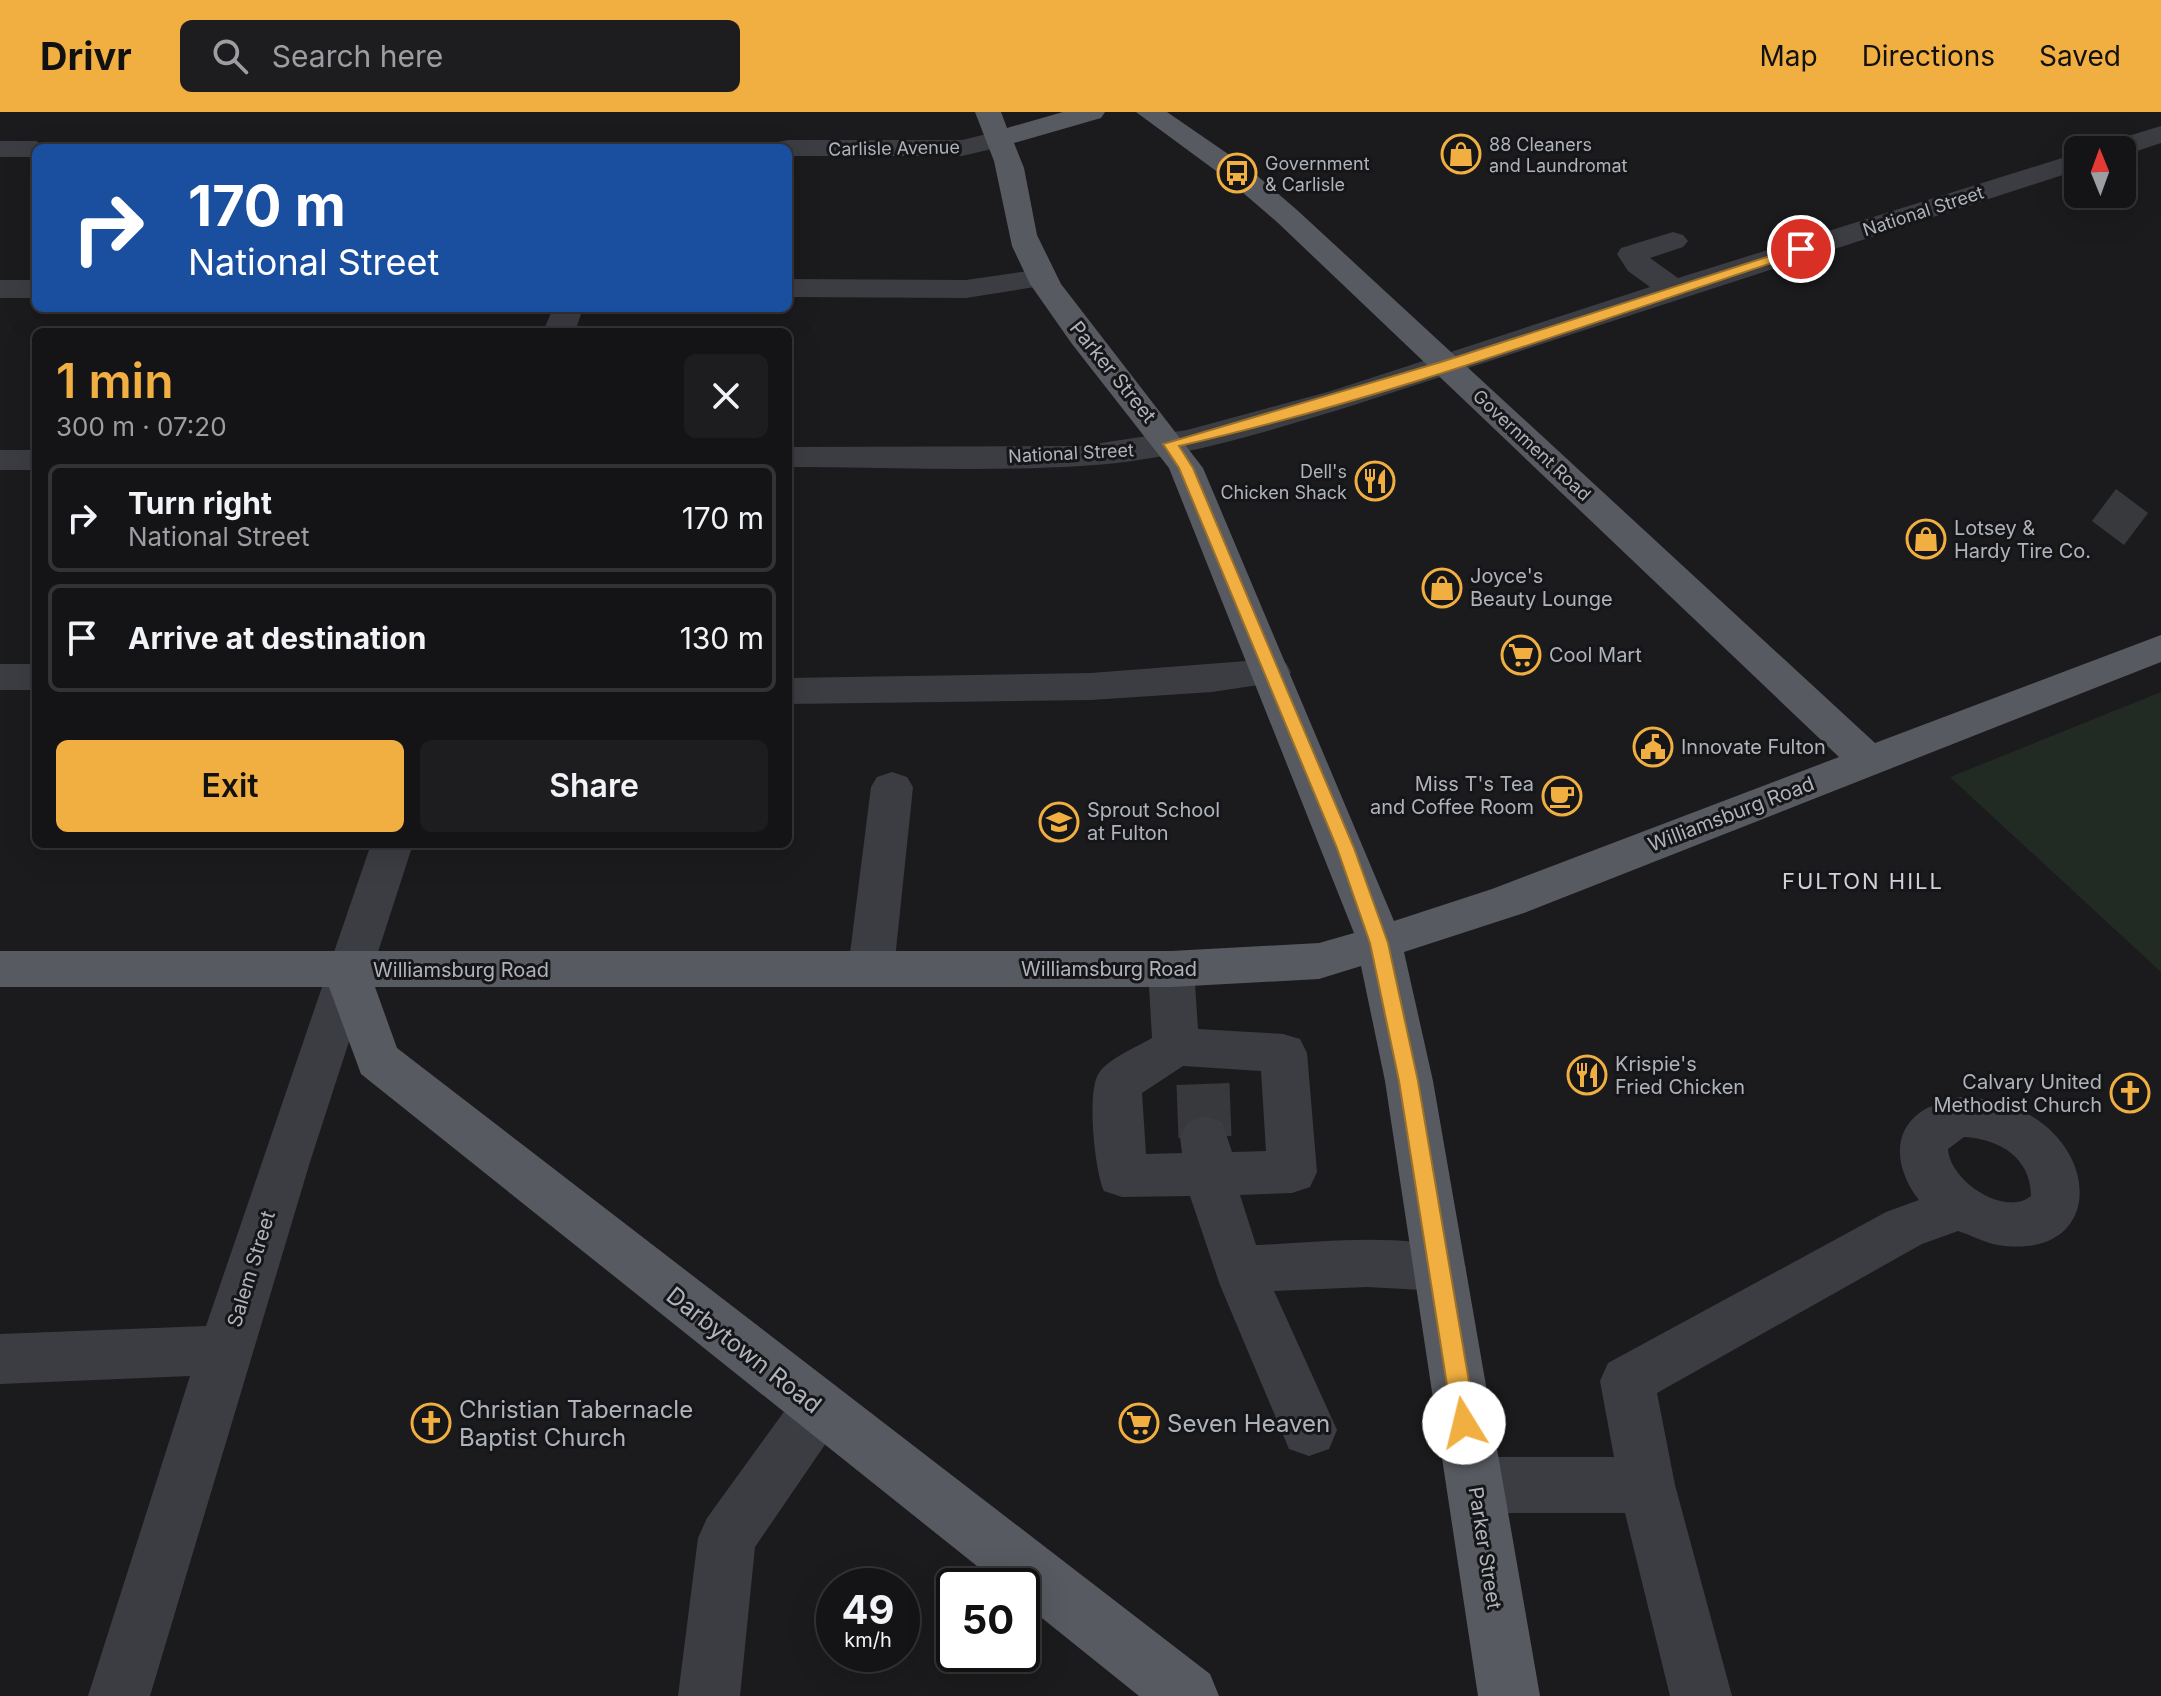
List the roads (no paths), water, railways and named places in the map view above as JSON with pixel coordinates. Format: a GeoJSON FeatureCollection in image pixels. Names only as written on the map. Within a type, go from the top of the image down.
{"type":"FeatureCollection","features":[{"type":"Feature","properties":{"kind":"main road","name":"Parker Street"},"geometry":{"type":"LineString","coordinates":[[988,112],[1010,168],[1022,233],[1042,278],[1186,468],[1345,848],[1379,943],[1409,1081],[1509,1696]]}},
{"type":"Feature","properties":{"kind":"main road","name":"Carlisle Avenue"},"geometry":{"type":"LineString","coordinates":[[999,139],[1092,112]]}},
{"type":"Feature","properties":{"kind":"main road","name":"Government Road"},"geometry":{"type":"LineString","coordinates":[[1149,112],[1258,190],[1868,760]]}},
{"type":"Feature","properties":{"kind":"main road","name":"Williamsburg Road"},"geometry":{"type":"LineString","coordinates":[[0,969],[1171,969],[1319,961],[1508,901],[2161,648]]}},
{"type":"Feature","properties":{"kind":"main road","name":"Darbytown Road"},"geometry":{"type":"LineString","coordinates":[[346,970],[378,1060],[818,1409],[1188,1696]]}},
{"type":"Feature","properties":{"kind":"street"},"geometry":{"type":"LineString","coordinates":[[2136,142],[2161,134]]}},
{"type":"Feature","properties":{"kind":"street","name":"Carlisle Avenue"},"geometry":{"type":"LineString","coordinates":[[792,148],[962,148],[999,139]]}},
{"type":"Feature","properties":{"kind":"street"},"geometry":{"type":"LineString","coordinates":[[0,149],[32,149]]}},
{"type":"Feature","properties":{"kind":"street","name":"National Street"},"geometry":{"type":"LineString","coordinates":[[792,457],[1081,456],[1170,444],[1239,428],[1446,365],[2064,165]]}},
{"type":"Feature","properties":{"kind":"street"},"geometry":{"type":"LineString","coordinates":[[1673,241],[1632,254],[1639,265],[1675,290]]}},
{"type":"Feature","properties":{"kind":"street"},"geometry":{"type":"LineString","coordinates":[[792,288],[966,289],[1042,278]]}},
{"type":"Feature","properties":{"kind":"street"},"geometry":{"type":"LineString","coordinates":[[0,289],[32,289]]}},
{"type":"Feature","properties":{"kind":"street"},"geometry":{"type":"LineString","coordinates":[[0,460],[32,460]]}},
{"type":"Feature","properties":{"kind":"street"},"geometry":{"type":"LineString","coordinates":[[792,691],[1036,689],[1211,680],[1272,672]]}},
{"type":"Feature","properties":{"kind":"street"},"geometry":{"type":"LineString","coordinates":[[0,677],[32,677]]}},
{"type":"Feature","properties":{"kind":"street"},"geometry":{"type":"LineString","coordinates":[[871,969],[892,787]]}},
{"type":"Feature","properties":{"kind":"street","name":"Salem Street"},"geometry":{"type":"LineString","coordinates":[[119,1696],[346,970],[391,848]]}},
{"type":"Feature","properties":{"kind":"street"},"geometry":{"type":"LineString","coordinates":[[1171,969],[1193,1060]]}},
{"type":"Feature","properties":{"kind":"street"},"geometry":{"type":"LineString","coordinates":[[1283,1053],[1292,1172],[1206,1154],[1122,1176],[1117,1084],[1193,1060],[1283,1053]]}},
{"type":"Feature","properties":{"kind":"street"},"geometry":{"type":"LineString","coordinates":[[1206,1154],[1241,1269],[1309,1430]]}},
{"type":"Feature","properties":{"kind":"street"},"geometry":{"type":"LineString","coordinates":[[1701,1696],[1647,1485],[1627,1381],[1904,1228],[1959,1208]]}},
{"type":"Feature","properties":{"kind":"street"},"geometry":{"type":"LineString","coordinates":[[1241,1269],[1367,1264],[1440,1268]]}},
{"type":"Feature","properties":{"kind":"street"},"geometry":{"type":"LineString","coordinates":[[0,1359],[225,1350]]}},
{"type":"Feature","properties":{"kind":"street"},"geometry":{"type":"LineString","coordinates":[[709,1696],[727,1538],[818,1409]]}},
{"type":"Feature","properties":{"kind":"street"},"geometry":{"type":"LineString","coordinates":[[1474,1485],[1647,1485]]}},
{"type":"Feature","properties":{"kind":"tunnel"},"geometry":{"type":"LineString","coordinates":[[2104,505],[2152,541]]}},
{"type":"Feature","properties":{"kind":"tunnel"},"geometry":{"type":"LineString","coordinates":[[1203,1084],[1205,1137]]}},
{"type":"Feature","properties":{"kind":"place","name":"88 Cleaners and Laundromat"},"geometry":{"type":"Point","coordinates":[1461,154]}},
{"type":"Feature","properties":{"kind":"place","name":"Government & Carlisle"},"geometry":{"type":"Point","coordinates":[1237,173]}},
{"type":"Feature","properties":{"kind":"place","name":"Dell's Chicken Shack"},"geometry":{"type":"Point","coordinates":[1375,481]}},
{"type":"Feature","properties":{"kind":"place","name":"Lotsey & Hardy Tire Co."},"geometry":{"type":"Point","coordinates":[1926,539]}},
{"type":"Feature","properties":{"kind":"place","name":"Joyce's Beauty Lounge"},"geometry":{"type":"Point","coordinates":[1442,588]}},
{"type":"Feature","properties":{"kind":"place","name":"Cool Mart"},"geometry":{"type":"Point","coordinates":[1521,655]}},
{"type":"Feature","properties":{"kind":"place","name":"Innovate Fulton"},"geometry":{"type":"Point","coordinates":[1653,747]}},
{"type":"Feature","properties":{"kind":"place","name":"Miss T's Tea and Coffee Room"},"geometry":{"type":"Point","coordinates":[1562,796]}},
{"type":"Feature","properties":{"kind":"place","name":"Sprout School at Fulton"},"geometry":{"type":"Point","coordinates":[1059,822]}},
{"type":"Feature","properties":{"kind":"place","name":"Krispie's Fried Chicken"},"geometry":{"type":"Point","coordinates":[1587,1075]}},
{"type":"Feature","properties":{"kind":"place","name":"Calvary United Methodist Church"},"geometry":{"type":"Point","coordinates":[2130,1093]}},
{"type":"Feature","properties":{"kind":"place","name":"Christian Tabernacle Baptist Church"},"geometry":{"type":"Point","coordinates":[431,1423]}},
{"type":"Feature","properties":{"kind":"place","name":"Seven Heaven"},"geometry":{"type":"Point","coordinates":[1139,1423]}},
{"type":"Feature","properties":{"kind":"district","name":"FULTON HILL"},"geometry":{"type":"Point","coordinates":[1863,881]}}]}
